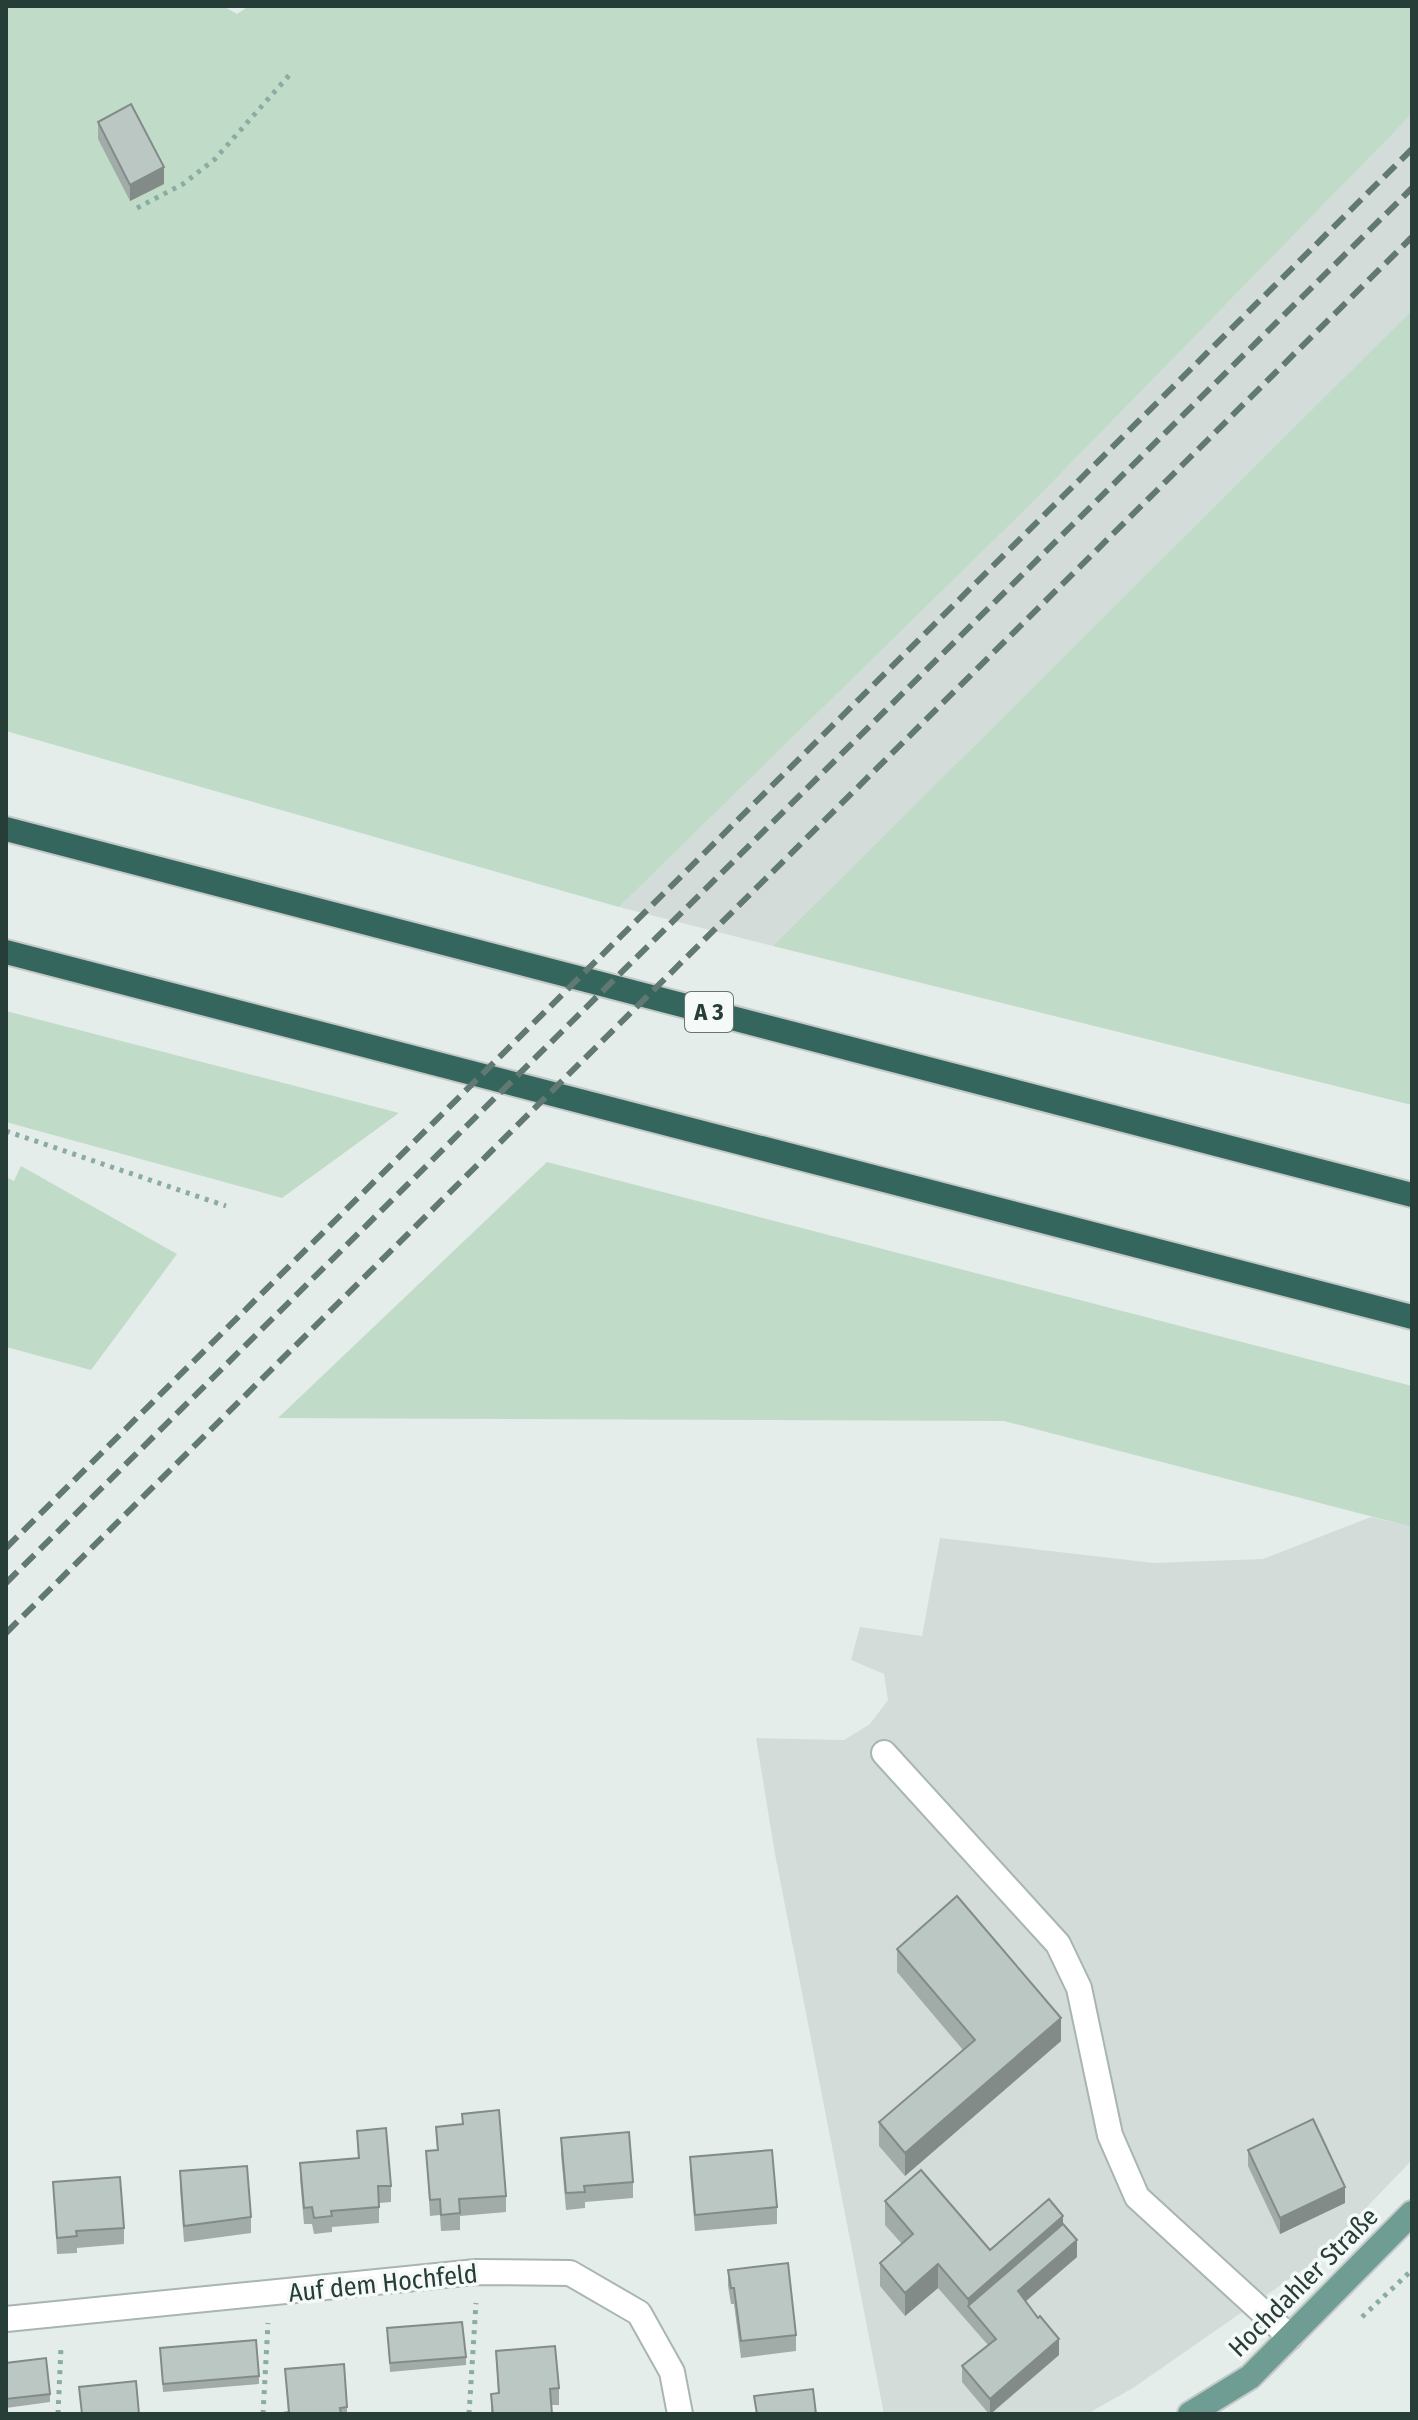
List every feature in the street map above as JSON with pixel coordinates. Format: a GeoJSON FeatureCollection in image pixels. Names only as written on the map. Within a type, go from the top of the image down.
{"type":"FeatureCollection","features":[{"type":"Feature","properties":{"kind":"highway","name":"A 3"},"geometry":{"type":"LineString","coordinates":[[6,829],[1412,1195]]}},
{"type":"Feature","properties":{"kind":"highway"},"geometry":{"type":"LineString","coordinates":[[6,952],[1412,1317]]}},
{"type":"Feature","properties":{"kind":"main road","name":"Hochdahler Straße"},"geometry":{"type":"LineString","coordinates":[[1190,2414],[1250,2377],[1412,2213]]}},
{"type":"Feature","properties":{"kind":"street"},"geometry":{"type":"LineString","coordinates":[[884,1753],[1058,1944],[1079,1988],[1110,2135],[1137,2197],[1290,2337]]}},
{"type":"Feature","properties":{"kind":"street","name":"Auf dem Hochfeld"},"geometry":{"type":"LineString","coordinates":[[6,2319],[476,2272],[570,2273],[639,2313],[672,2372],[680,2414]]}},
{"type":"Feature","properties":{"kind":"path"},"geometry":{"type":"LineString","coordinates":[[137,208],[183,184],[215,159],[292,72]]}},
{"type":"Feature","properties":{"kind":"path"},"geometry":{"type":"LineString","coordinates":[[6,1131],[226,1206]]}},
{"type":"Feature","properties":{"kind":"path"},"geometry":{"type":"LineString","coordinates":[[469,2414],[476,2315]]}},
{"type":"Feature","properties":{"kind":"path"},"geometry":{"type":"LineString","coordinates":[[263,2414],[269,2337]]}},
{"type":"Feature","properties":{"kind":"path"},"geometry":{"type":"LineString","coordinates":[[58,2414],[61,2350]]}},
{"type":"Feature","properties":{"kind":"shaded area"},"geometry":{"type":"Polygon","coordinates":[[[1412,114],[1412,310],[773,946],[619,907],[1035,500],[1412,114]]]}},
{"type":"Feature","properties":{"kind":"shaded area"},"geometry":{"type":"Polygon","coordinates":[[[1371,1517],[1412,1527],[1412,2160],[1314,2262],[1133,2388],[1087,2414],[884,2414],[775,1854],[756,1738],[844,1740],[870,1724],[888,1700],[884,1674],[851,1660],[860,1627],[922,1636],[940,1538],[1154,1563],[1263,1559],[1371,1517]]]}},
{"type":"Feature","properties":{"kind":"green space"},"geometry":{"type":"Polygon","coordinates":[[[6,6],[223,6],[237,14],[249,6],[1412,6],[1412,114],[1035,500],[619,907],[6,731],[6,6]]]}},
{"type":"Feature","properties":{"kind":"green space"},"geometry":{"type":"Polygon","coordinates":[[[1412,310],[1412,1105],[773,946],[1412,310]]]}},
{"type":"Feature","properties":{"kind":"green space"},"geometry":{"type":"Polygon","coordinates":[[[6,1011],[399,1113],[282,1198],[6,1122],[6,1011]]]}},
{"type":"Feature","properties":{"kind":"green space"},"geometry":{"type":"Polygon","coordinates":[[[547,1162],[1412,1386],[1412,1527],[1004,1421],[278,1418],[547,1162]]]}},
{"type":"Feature","properties":{"kind":"green space"},"geometry":{"type":"Polygon","coordinates":[[[21,1166],[177,1254],[91,1370],[6,1347],[6,1177],[14,1181],[21,1166]]]}},
{"type":"Feature","properties":{"kind":"building"},"geometry":{"type":"Polygon","coordinates":[[[131,104],[164,167],[130,185],[98,122],[131,104]]]}},
{"type":"Feature","properties":{"kind":"building"},"geometry":{"type":"Polygon","coordinates":[[[957,1896],[1061,2018],[905,2153],[879,2122],[975,2040],[897,1949],[957,1896]]]}},
{"type":"Feature","properties":{"kind":"building"},"geometry":{"type":"Polygon","coordinates":[[[499,2110],[506,2196],[459,2199],[460,2213],[441,2215],[440,2199],[430,2200],[426,2151],[438,2150],[436,2127],[463,2124],[462,2114],[499,2110]]]}},
{"type":"Feature","properties":{"kind":"building"},"geometry":{"type":"Polygon","coordinates":[[[1313,2119],[1345,2187],[1280,2218],[1248,2150],[1313,2119]]]}},
{"type":"Feature","properties":{"kind":"building"},"geometry":{"type":"Polygon","coordinates":[[[386,2128],[391,2186],[378,2186],[379,2207],[331,2211],[332,2216],[314,2218],[312,2207],[304,2208],[300,2163],[359,2158],[357,2131],[386,2128]]]}},
{"type":"Feature","properties":{"kind":"building"},"geometry":{"type":"Polygon","coordinates":[[[629,2132],[633,2182],[584,2186],[585,2192],[566,2193],[561,2138],[629,2132]]]}},
{"type":"Feature","properties":{"kind":"building"},"geometry":{"type":"Polygon","coordinates":[[[772,2150],[777,2207],[695,2215],[690,2157],[772,2150]]]}},
{"type":"Feature","properties":{"kind":"building"},"geometry":{"type":"Polygon","coordinates":[[[247,2166],[251,2217],[184,2226],[180,2171],[247,2166]]]}},
{"type":"Feature","properties":{"kind":"building"},"geometry":{"type":"Polygon","coordinates":[[[921,2170],[990,2250],[1049,2199],[1063,2216],[968,2299],[938,2264],[905,2293],[880,2263],[913,2234],[885,2201],[921,2170]]]}},
{"type":"Feature","properties":{"kind":"building"},"geometry":{"type":"Polygon","coordinates":[[[120,2177],[124,2228],[76,2231],[77,2236],[57,2238],[53,2182],[120,2177]]]}},
{"type":"Feature","properties":{"kind":"building"},"geometry":{"type":"Polygon","coordinates":[[[1063,2224],[1077,2240],[1018,2291],[1059,2339],[990,2399],[962,2366],[996,2339],[968,2306],[1063,2224]]]}},
{"type":"Feature","properties":{"kind":"building"},"geometry":{"type":"Polygon","coordinates":[[[788,2263],[796,2335],[741,2341],[734,2288],[731,2288],[728,2270],[788,2263]]]}},
{"type":"Feature","properties":{"kind":"building"},"geometry":{"type":"Polygon","coordinates":[[[462,2322],[466,2357],[390,2363],[387,2328],[462,2322]]]}},
{"type":"Feature","properties":{"kind":"building"},"geometry":{"type":"Polygon","coordinates":[[[256,2340],[259,2376],[163,2384],[160,2348],[256,2340]]]}},
{"type":"Feature","properties":{"kind":"building"},"geometry":{"type":"Polygon","coordinates":[[[555,2346],[559,2388],[550,2389],[552,2414],[493,2414],[491,2394],[499,2393],[496,2351],[555,2346]]]}},
{"type":"Feature","properties":{"kind":"building"},"geometry":{"type":"Polygon","coordinates":[[[46,2358],[50,2394],[6,2399],[6,2363],[46,2358]]]}},
{"type":"Feature","properties":{"kind":"building"},"geometry":{"type":"Polygon","coordinates":[[[344,2364],[347,2407],[340,2408],[341,2414],[282,2414],[289,2412],[285,2369],[344,2364]]]}},
{"type":"Feature","properties":{"kind":"building"},"geometry":{"type":"Polygon","coordinates":[[[136,2381],[139,2414],[82,2414],[79,2387],[136,2381]]]}},
{"type":"Feature","properties":{"kind":"building"},"geometry":{"type":"Polygon","coordinates":[[[813,2389],[816,2414],[757,2414],[754,2396],[813,2389]]]}},
{"type":"Feature","properties":{"kind":"railway"},"geometry":{"type":"LineString","coordinates":[[6,1548],[1412,149]]}},
{"type":"Feature","properties":{"kind":"railway"},"geometry":{"type":"LineString","coordinates":[[6,1583],[1412,188]]}},
{"type":"Feature","properties":{"kind":"railway"},"geometry":{"type":"LineString","coordinates":[[6,1633],[1412,237]]}}]}
